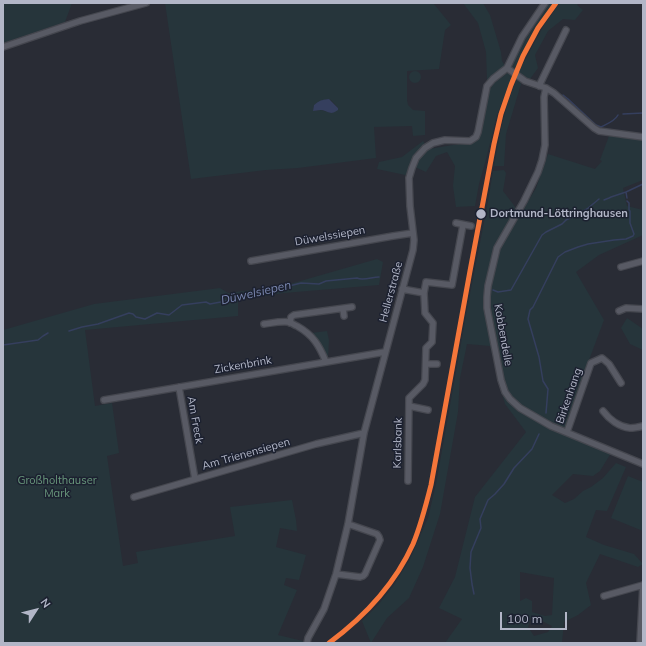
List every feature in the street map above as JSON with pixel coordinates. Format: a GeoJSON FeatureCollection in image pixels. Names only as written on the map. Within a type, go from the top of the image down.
{"type":"FeatureCollection","features":[{"type":"Feature","properties":{"kind":"street"},"geometry":{"type":"LineString","coordinates":[[3,47],[80,21],[146,3]]}},
{"type":"Feature","properties":{"kind":"street","name":"Hellerstraße"},"geometry":{"type":"LineString","coordinates":[[307,643],[308,638],[324,609],[336,574],[348,524],[364,433],[414,244],[409,195],[409,178],[412,168],[418,155],[433,143],[445,140],[470,141],[474,139],[478,132],[487,86],[506,68],[522,38],[545,3]]}},
{"type":"Feature","properties":{"kind":"street"},"geometry":{"type":"LineString","coordinates":[[540,86],[566,30]]}},
{"type":"Feature","properties":{"kind":"street"},"geometry":{"type":"LineString","coordinates":[[506,68],[525,81],[546,88],[554,93],[599,131],[643,137]]}},
{"type":"Feature","properties":{"kind":"street","name":"Kobbendelle"},"geometry":{"type":"LineString","coordinates":[[546,88],[544,97],[545,145],[542,160],[524,201],[497,248],[488,286],[487,308],[501,380],[505,392],[526,412],[551,426],[643,464]]}},
{"type":"Feature","properties":{"kind":"street"},"geometry":{"type":"LineString","coordinates":[[456,223],[471,226]]}},
{"type":"Feature","properties":{"kind":"street"},"geometry":{"type":"LineString","coordinates":[[402,289],[424,293],[426,282],[452,285],[463,225]]}},
{"type":"Feature","properties":{"kind":"street","name":"Düwelssiepen"},"geometry":{"type":"LineString","coordinates":[[251,261],[413,233]]}},
{"type":"Feature","properties":{"kind":"street"},"geometry":{"type":"LineString","coordinates":[[621,267],[643,261]]}},
{"type":"Feature","properties":{"kind":"street","name":"Karlsbank"},"geometry":{"type":"LineString","coordinates":[[408,481],[409,398],[425,380],[426,348],[432,342],[433,323],[424,313],[424,293]]}},
{"type":"Feature","properties":{"kind":"street"},"geometry":{"type":"LineString","coordinates":[[343,308],[344,316]]}},
{"type":"Feature","properties":{"kind":"street"},"geometry":{"type":"LineString","coordinates":[[290,322],[291,317],[294,315],[352,308]]}},
{"type":"Feature","properties":{"kind":"street"},"geometry":{"type":"LineString","coordinates":[[619,311],[626,308],[643,308]]}},
{"type":"Feature","properties":{"kind":"street"},"geometry":{"type":"LineString","coordinates":[[264,324],[290,322],[305,330],[313,338],[321,350],[326,362]]}},
{"type":"Feature","properties":{"kind":"street","name":"Zickenbrink"},"geometry":{"type":"LineString","coordinates":[[104,400],[385,352]]}},
{"type":"Feature","properties":{"kind":"street","name":"Birkenhang"},"geometry":{"type":"LineString","coordinates":[[567,432],[591,363],[602,358],[609,364],[621,383]]}},
{"type":"Feature","properties":{"kind":"street"},"geometry":{"type":"LineString","coordinates":[[426,364],[437,364]]}},
{"type":"Feature","properties":{"kind":"street","name":"Am Freck"},"geometry":{"type":"LineString","coordinates":[[179,387],[195,479]]}},
{"type":"Feature","properties":{"kind":"street","name":"Karlsbank"},"geometry":{"type":"LineString","coordinates":[[409,406],[428,410]]}},
{"type":"Feature","properties":{"kind":"street"},"geometry":{"type":"LineString","coordinates":[[603,411],[608,418],[622,426],[630,428],[643,426]]}},
{"type":"Feature","properties":{"kind":"street","name":"Am Trienensiepen"},"geometry":{"type":"LineString","coordinates":[[134,497],[316,444],[364,433]]}},
{"type":"Feature","properties":{"kind":"street"},"geometry":{"type":"LineString","coordinates":[[336,574],[360,577],[363,576],[380,540],[377,534],[348,524]]}},
{"type":"Feature","properties":{"kind":"street"},"geometry":{"type":"LineString","coordinates":[[604,596],[643,585],[640,643]]}},
{"type":"Feature","properties":{"kind":"green space"},"geometry":{"type":"Polygon","coordinates":[[[3,3],[72,3],[65,22],[3,43],[3,3]]]}},
{"type":"Feature","properties":{"kind":"green space"},"geometry":{"type":"Polygon","coordinates":[[[165,3],[435,3],[434,4],[451,25],[445,30],[439,69],[407,71],[408,105],[413,110],[425,111],[425,135],[413,136],[412,126],[374,127],[376,158],[191,179],[165,3]],[[327,99],[314,105],[313,111],[321,110],[331,113],[338,108],[331,100],[327,99]]]}},
{"type":"Feature","properties":{"kind":"green space"},"geometry":{"type":"Polygon","coordinates":[[[463,3],[483,3],[490,15],[501,52],[502,61],[505,66],[487,80],[486,52],[478,23],[463,3]]]}},
{"type":"Feature","properties":{"kind":"green space"},"geometry":{"type":"Polygon","coordinates":[[[549,3],[553,3],[532,36],[514,71],[512,66],[515,56],[549,3]]]}},
{"type":"Feature","properties":{"kind":"green space"},"geometry":{"type":"Polygon","coordinates":[[[560,3],[579,3],[577,5],[583,10],[575,20],[563,19],[548,31],[535,55],[538,68],[530,79],[518,73],[544,25],[560,3]]]}},
{"type":"Feature","properties":{"kind":"green space"},"geometry":{"type":"Polygon","coordinates":[[[417,71],[420,72],[420,82],[413,83],[410,82],[409,75],[410,72],[417,71]]]}},
{"type":"Feature","properties":{"kind":"green space"},"geometry":{"type":"Polygon","coordinates":[[[509,72],[513,75],[497,115],[479,184],[475,206],[456,207],[453,186],[455,166],[447,152],[436,156],[426,172],[415,167],[410,176],[377,169],[379,162],[402,157],[423,141],[429,149],[473,143],[481,133],[490,89],[494,83],[509,72]]]}},
{"type":"Feature","properties":{"kind":"green space"},"geometry":{"type":"Polygon","coordinates":[[[517,78],[521,84],[506,134],[504,166],[494,166],[501,128],[508,102],[517,78]]]}},
{"type":"Feature","properties":{"kind":"green space"},"geometry":{"type":"Polygon","coordinates":[[[609,136],[643,140],[643,180],[623,188],[627,206],[643,210],[643,235],[599,255],[576,272],[604,320],[589,360],[565,434],[611,453],[600,471],[593,476],[573,474],[552,495],[565,503],[574,499],[583,491],[603,478],[616,463],[626,467],[607,511],[596,510],[586,537],[604,545],[634,554],[643,564],[638,567],[600,554],[586,583],[591,605],[578,615],[564,622],[562,643],[445,643],[462,619],[439,608],[455,577],[475,497],[526,432],[505,404],[490,346],[467,344],[460,378],[458,412],[440,514],[423,567],[409,598],[387,618],[371,643],[362,621],[378,605],[394,585],[410,559],[428,518],[436,484],[493,171],[504,170],[506,173],[503,191],[520,215],[536,188],[548,154],[595,169],[602,161],[600,160],[609,136]],[[520,572],[520,601],[526,598],[532,601],[532,612],[545,616],[552,615],[554,578],[520,572]],[[531,617],[528,627],[534,636],[548,632],[552,626],[538,619],[531,617]]]}},
{"type":"Feature","properties":{"kind":"green space","name":"Großholthauser Mark"},"geometry":{"type":"Polygon","coordinates":[[[377,259],[383,262],[379,285],[264,296],[263,294],[238,297],[238,316],[85,330],[95,406],[112,403],[119,453],[107,456],[123,566],[138,563],[136,552],[235,536],[230,507],[292,500],[297,531],[280,528],[276,547],[306,555],[299,580],[286,578],[284,585],[297,590],[278,635],[303,641],[304,643],[3,643],[3,330],[94,304],[220,288],[228,293],[283,286],[377,259]]]}},
{"type":"Feature","properties":{"kind":"green space"},"geometry":{"type":"Polygon","coordinates":[[[627,318],[643,329],[643,350],[630,344],[621,328],[627,318]]]}},
{"type":"Feature","properties":{"kind":"green space"},"geometry":{"type":"Polygon","coordinates":[[[327,331],[329,340],[328,359],[311,333],[327,331]]]}},
{"type":"Feature","properties":{"kind":"green space"},"geometry":{"type":"Polygon","coordinates":[[[628,476],[643,482],[643,531],[611,518],[628,476]]]}},
{"type":"Feature","properties":{"kind":"water"},"geometry":{"type":"Polygon","coordinates":[[[329,99],[338,108],[338,110],[331,113],[321,110],[313,111],[314,105],[319,101],[329,99]]]}},
{"type":"Feature","properties":{"kind":"waterway"},"geometry":{"type":"LineString","coordinates":[[563,95],[596,125],[601,127],[613,121],[618,115]]}},
{"type":"Feature","properties":{"kind":"waterway"},"geometry":{"type":"LineString","coordinates":[[623,114],[643,113]]}},
{"type":"Feature","properties":{"kind":"waterway"},"geometry":{"type":"LineString","coordinates":[[627,198],[626,192],[643,184]]}},
{"type":"Feature","properties":{"kind":"waterway","name":"Düwelsiepen"},"geometry":{"type":"LineString","coordinates":[[604,200],[626,192]]}},
{"type":"Feature","properties":{"kind":"waterway","name":"Düwelsiepen"},"geometry":{"type":"LineString","coordinates":[[493,290],[498,292],[511,290],[542,235],[587,209],[599,199]]}},
{"type":"Feature","properties":{"kind":"waterway"},"geometry":{"type":"LineString","coordinates":[[546,413],[548,389],[543,381],[539,357],[528,319],[530,310],[533,307],[558,257],[565,252],[588,244],[626,239],[633,236],[634,234],[630,223],[629,203],[627,201]]}},
{"type":"Feature","properties":{"kind":"waterway","name":"Düwelsiepen"},"geometry":{"type":"LineString","coordinates":[[69,331],[98,324],[129,313],[136,317],[145,319],[157,313],[169,315],[182,305],[206,302],[210,304],[242,298],[301,283],[319,284],[326,281],[379,277]]}},
{"type":"Feature","properties":{"kind":"waterway","name":"Düwelsiepen"},"geometry":{"type":"LineString","coordinates":[[3,345],[38,340],[48,333]]}},
{"type":"Feature","properties":{"kind":"waterway"},"geometry":{"type":"LineString","coordinates":[[474,594],[470,568],[471,552],[481,528],[480,519],[488,500],[504,484],[514,468],[532,449],[539,434]]}},
{"type":"Feature","properties":{"kind":"transit line"},"geometry":{"type":"LineString","coordinates":[[329,643],[366,611],[388,586],[406,559],[418,530],[431,485],[470,271],[501,114],[523,56],[538,28],[556,3]]}},
{"type":"Feature","properties":{"kind":"place","name":"Dortmund-Löttringhausen"},"geometry":{"type":"Point","coordinates":[481,214]}}]}
